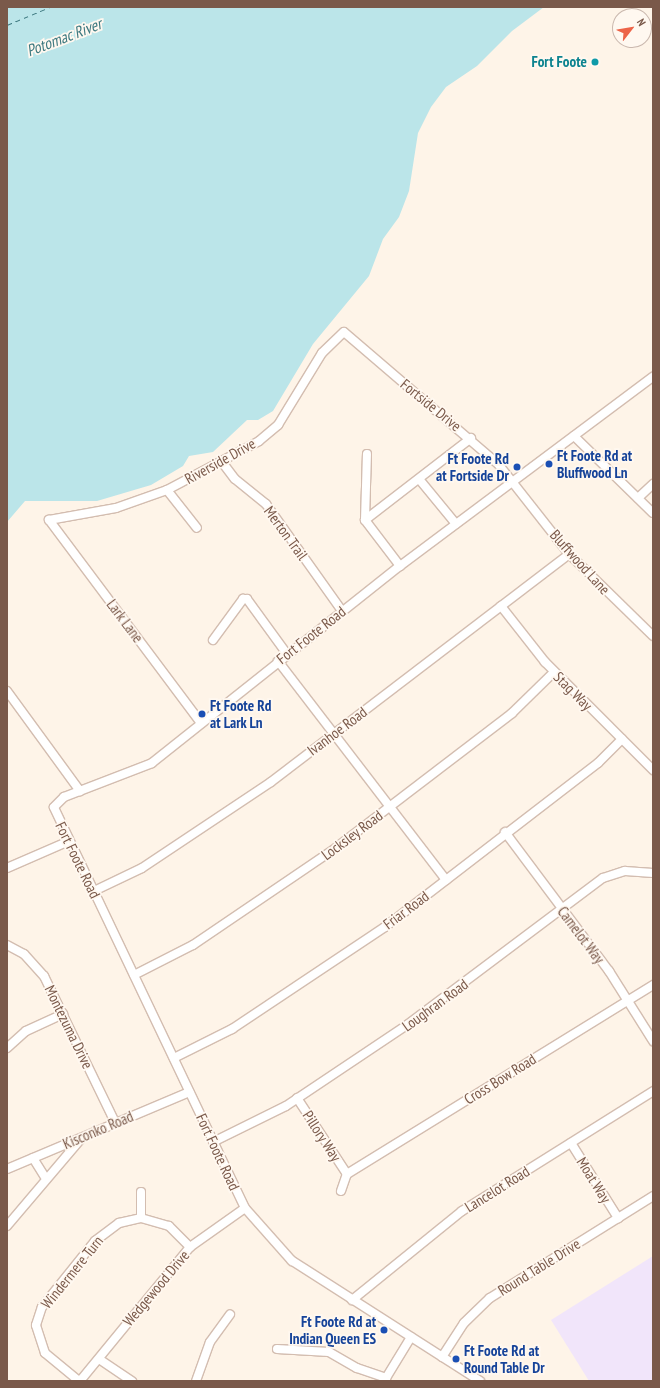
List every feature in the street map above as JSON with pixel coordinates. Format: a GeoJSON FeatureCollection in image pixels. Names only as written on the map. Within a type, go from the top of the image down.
{"type":"FeatureCollection","features":[{"type":"Feature","properties":{"kind":"street","name":"Fortside Drive"},"geometry":{"type":"LineString","coordinates":[[344,332],[471,438],[514,482]]}},
{"type":"Feature","properties":{"kind":"street","name":"Riverside Drive"},"geometry":{"type":"LineString","coordinates":[[49,520],[116,508],[167,490],[222,462],[278,424],[322,354],[344,332]]}},
{"type":"Feature","properties":{"kind":"street","name":"Fort Foote Road"},"geometry":{"type":"LineString","coordinates":[[480,1381],[292,1260],[245,1208],[54,807],[59,800],[143,768],[400,566],[653,377]]}},
{"type":"Feature","properties":{"kind":"street"},"geometry":{"type":"LineString","coordinates":[[574,436],[653,513]]}},
{"type":"Feature","properties":{"kind":"street"},"geometry":{"type":"LineString","coordinates":[[365,520],[471,438]]}},
{"type":"Feature","properties":{"kind":"street"},"geometry":{"type":"LineString","coordinates":[[367,454],[365,520],[400,566]]}},
{"type":"Feature","properties":{"kind":"street","name":"Merton Trail"},"geometry":{"type":"LineString","coordinates":[[222,462],[235,479],[266,504],[342,611]]}},
{"type":"Feature","properties":{"kind":"street"},"geometry":{"type":"LineString","coordinates":[[419,479],[456,524]]}},
{"type":"Feature","properties":{"kind":"street","name":"Bluffwood Lane"},"geometry":{"type":"LineString","coordinates":[[514,482],[569,554],[653,636]]}},
{"type":"Feature","properties":{"kind":"street"},"geometry":{"type":"LineString","coordinates":[[638,498],[653,484]]}},
{"type":"Feature","properties":{"kind":"street"},"geometry":{"type":"LineString","coordinates":[[167,490],[197,528]]}},
{"type":"Feature","properties":{"kind":"street","name":"Lark Lane"},"geometry":{"type":"LineString","coordinates":[[49,520],[201,723]]}},
{"type":"Feature","properties":{"kind":"street","name":"Ivanhoe Road"},"geometry":{"type":"LineString","coordinates":[[94,891],[142,868],[271,782],[569,554]]}},
{"type":"Feature","properties":{"kind":"street"},"geometry":{"type":"LineString","coordinates":[[212,640],[243,599],[247,599],[287,654]]}},
{"type":"Feature","properties":{"kind":"street","name":"Stag Way"},"geometry":{"type":"LineString","coordinates":[[501,606],[554,672],[653,770]]}},
{"type":"Feature","properties":{"kind":"street"},"geometry":{"type":"LineString","coordinates":[[278,661],[446,880]]}},
{"type":"Feature","properties":{"kind":"street","name":"Locksley Road"},"geometry":{"type":"LineString","coordinates":[[134,975],[193,945],[323,857],[512,713],[554,672]]}},
{"type":"Feature","properties":{"kind":"street"},"geometry":{"type":"LineString","coordinates":[[7,692],[80,791]]}},
{"type":"Feature","properties":{"kind":"street","name":"Friar Road"},"geometry":{"type":"LineString","coordinates":[[174,1058],[216,1038],[263,1009],[385,927],[505,832],[598,763],[622,739]]}},
{"type":"Feature","properties":{"kind":"street","name":"Camelot Way"},"geometry":{"type":"LineString","coordinates":[[505,832],[562,909],[627,1001],[653,1041]]}},
{"type":"Feature","properties":{"kind":"street"},"geometry":{"type":"LineString","coordinates":[[7,868],[69,841]]}},
{"type":"Feature","properties":{"kind":"street","name":"Loughran Road"},"geometry":{"type":"LineString","coordinates":[[213,1142],[297,1098],[438,1004],[562,909],[611,874],[625,871],[653,873]]}},
{"type":"Feature","properties":{"kind":"street","name":"Montezuma Drive"},"geometry":{"type":"LineString","coordinates":[[7,945],[39,968],[64,1014],[115,1122]]}},
{"type":"Feature","properties":{"kind":"street","name":"Cross Bow Road"},"geometry":{"type":"LineString","coordinates":[[347,1174],[653,985]]}},
{"type":"Feature","properties":{"kind":"street"},"geometry":{"type":"LineString","coordinates":[[7,1048],[26,1031],[64,1014]]}},
{"type":"Feature","properties":{"kind":"street","name":"Lancelot Road"},"geometry":{"type":"LineString","coordinates":[[352,1300],[451,1219],[653,1091]]}},
{"type":"Feature","properties":{"kind":"street","name":"Kisconko Road"},"geometry":{"type":"LineString","coordinates":[[7,1169],[115,1122],[189,1092]]}},
{"type":"Feature","properties":{"kind":"street","name":"Pillory Way"},"geometry":{"type":"LineString","coordinates":[[297,1098],[347,1174]]}},
{"type":"Feature","properties":{"kind":"street"},"geometry":{"type":"LineString","coordinates":[[7,1226],[45,1178],[84,1136]]}},
{"type":"Feature","properties":{"kind":"street","name":"Moat Way"},"geometry":{"type":"LineString","coordinates":[[570,1143],[618,1218]]}},
{"type":"Feature","properties":{"kind":"street"},"geometry":{"type":"LineString","coordinates":[[33,1158],[45,1178]]}},
{"type":"Feature","properties":{"kind":"street"},"geometry":{"type":"LineString","coordinates":[[340,1191],[347,1174]]}},
{"type":"Feature","properties":{"kind":"street"},"geometry":{"type":"LineString","coordinates":[[141,1192],[141,1218]]}},
{"type":"Feature","properties":{"kind":"street","name":"Round Table Drive"},"geometry":{"type":"LineString","coordinates":[[442,1357],[460,1328],[490,1298],[653,1196]]}},
{"type":"Feature","properties":{"kind":"street","name":"Wedgewood Drive"},"geometry":{"type":"LineString","coordinates":[[79,1381],[99,1359],[190,1247],[245,1208]]}},
{"type":"Feature","properties":{"kind":"street","name":"Windermere Turn"},"geometry":{"type":"LineString","coordinates":[[79,1381],[45,1353],[37,1337],[36,1319],[47,1301],[103,1233],[125,1220],[141,1218],[169,1226],[190,1247]]}},
{"type":"Feature","properties":{"kind":"street"},"geometry":{"type":"LineString","coordinates":[[196,1381],[210,1342],[230,1314]]}},
{"type":"Feature","properties":{"kind":"street"},"geometry":{"type":"LineString","coordinates":[[277,1349],[329,1352],[357,1368],[386,1378],[411,1337]]}},
{"type":"Feature","properties":{"kind":"street"},"geometry":{"type":"LineString","coordinates":[[99,1359],[132,1381]]}},
{"type":"Feature","properties":{"kind":"shaded area"},"geometry":{"type":"Polygon","coordinates":[[[653,1256],[653,1381],[589,1381],[551,1320],[653,1256]]]}},
{"type":"Feature","properties":{"kind":"water","name":"Potomac River"},"geometry":{"type":"Polygon","coordinates":[[[7,7],[544,7],[512,31],[477,66],[446,87],[431,107],[418,133],[409,191],[399,217],[383,239],[369,276],[313,344],[273,411],[258,420],[247,420],[213,452],[189,456],[183,466],[151,485],[97,501],[25,501],[7,522],[7,7]]]}},
{"type":"Feature","properties":{"kind":"ferry route"},"geometry":{"type":"LineString","coordinates":[[7,25],[50,7]]}},
{"type":"Feature","properties":{"kind":"place","name":"Fort Foote"},"geometry":{"type":"Point","coordinates":[595,62]}},
{"type":"Feature","properties":{"kind":"place","name":"Ft Foote Rd at Bluffwood Ln"},"geometry":{"type":"Point","coordinates":[549,464]}},
{"type":"Feature","properties":{"kind":"place","name":"Ft Foote Rd at Fortside Dr"},"geometry":{"type":"Point","coordinates":[517,467]}},
{"type":"Feature","properties":{"kind":"place","name":"Ft Foote Rd at Lark Ln"},"geometry":{"type":"Point","coordinates":[202,714]}},
{"type":"Feature","properties":{"kind":"place","name":"Ft Foote Rd at Indian Queen ES"},"geometry":{"type":"Point","coordinates":[384,1330]}},
{"type":"Feature","properties":{"kind":"place","name":"Ft Foote Rd at Round Table Dr"},"geometry":{"type":"Point","coordinates":[456,1359]}}]}
